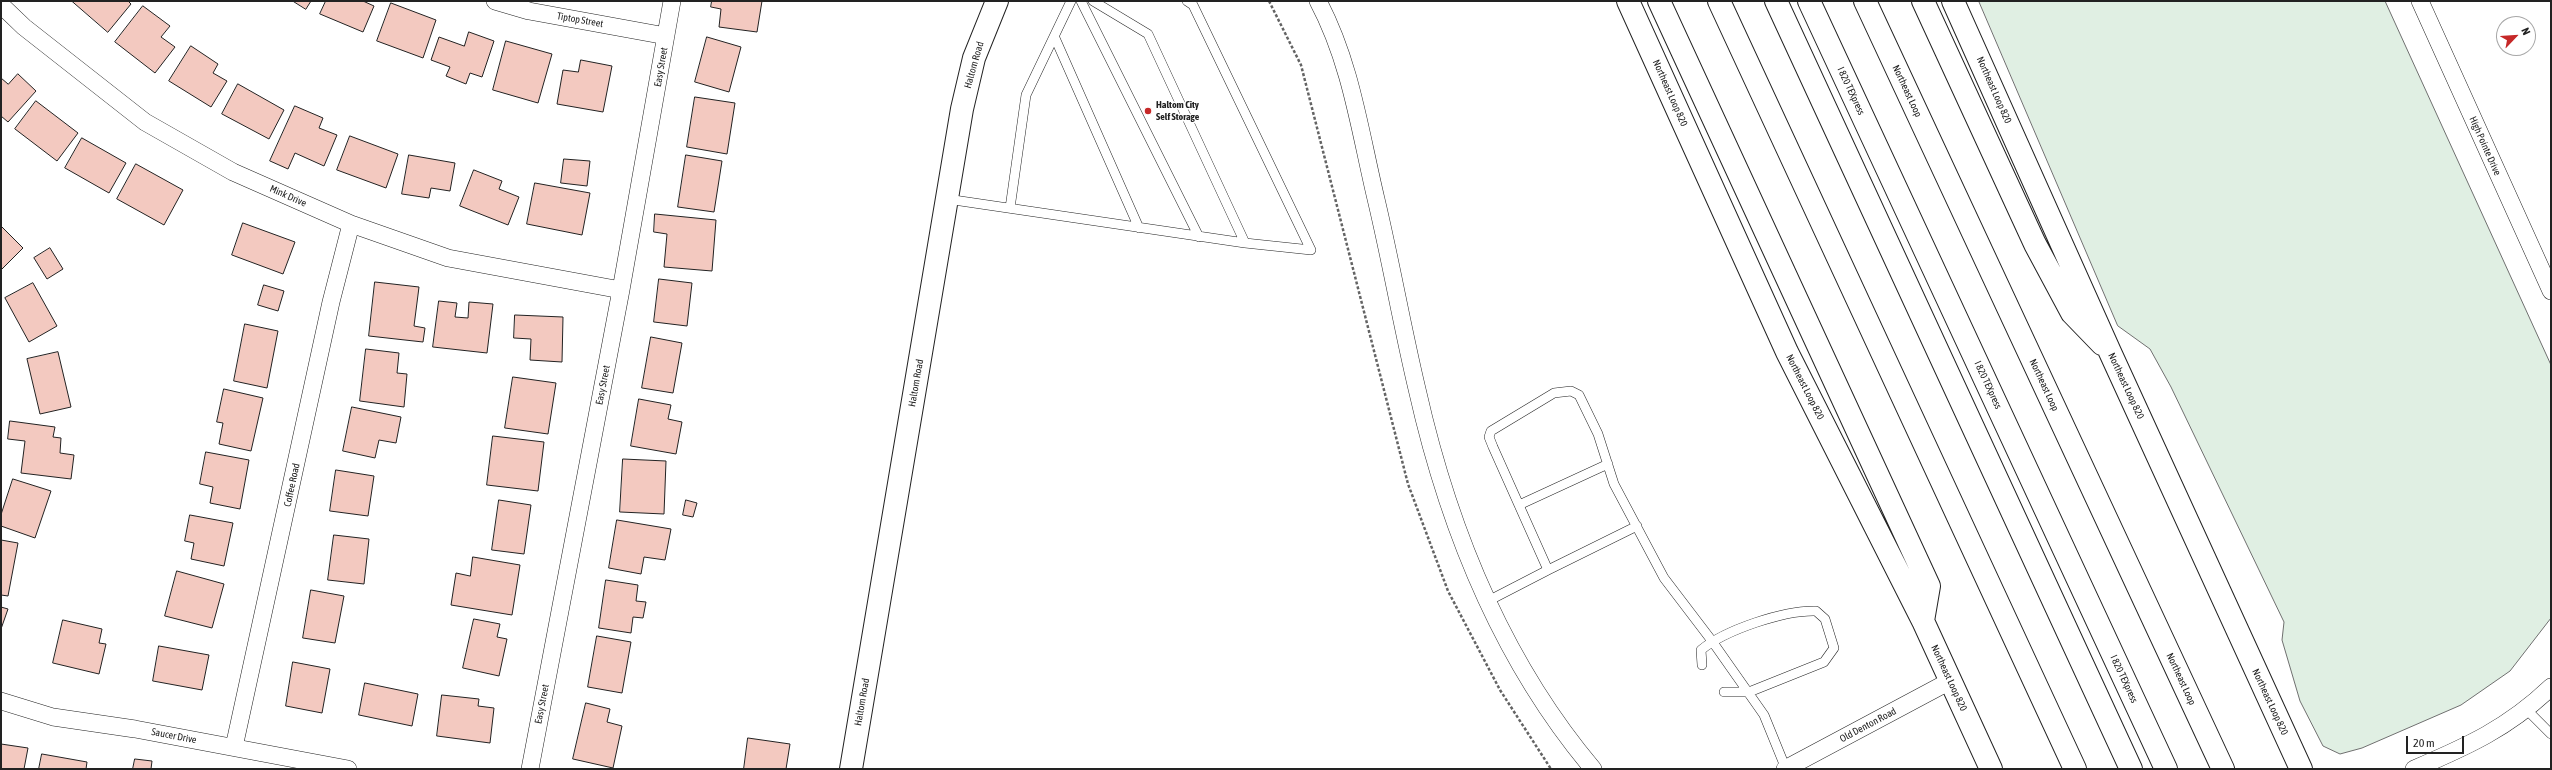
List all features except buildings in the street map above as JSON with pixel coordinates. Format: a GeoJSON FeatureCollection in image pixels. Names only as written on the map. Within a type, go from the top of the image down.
{"type":"FeatureCollection","features":[{"type":"Feature","properties":{"kind":"main road","name":"Haltom Road"},"geometry":{"type":"LineString","coordinates":[[850,769],[962,109],[974,58],[997,1]]}},
{"type":"Feature","properties":{"kind":"main road","name":"Northeast Loop 820"},"geometry":{"type":"LineString","coordinates":[[1628,1],[1787,352],[1923,621],[1991,769]]}},
{"type":"Feature","properties":{"kind":"main road"},"geometry":{"type":"LineString","coordinates":[[1659,1],[1929,586],[1923,621]]}},
{"type":"Feature","properties":{"kind":"main road"},"geometry":{"type":"LineString","coordinates":[[1719,1],[2075,769]]}},
{"type":"Feature","properties":{"kind":"main road"},"geometry":{"type":"LineString","coordinates":[[1776,1],[2131,769]]}},
{"type":"Feature","properties":{"kind":"main road","name":"I 820 TEXpress"},"geometry":{"type":"LineString","coordinates":[[1809,1],[2166,769]]}},
{"type":"Feature","properties":{"kind":"main road","name":"Northeast Loop"},"geometry":{"type":"LineString","coordinates":[[1865,1],[2223,769]]}},
{"type":"Feature","properties":{"kind":"main road"},"geometry":{"type":"LineString","coordinates":[[1923,1],[2035,244],[2072,314],[2110,352]]}},
{"type":"Feature","properties":{"kind":"main road","name":"Northeast Loop 820"},"geometry":{"type":"LineString","coordinates":[[1954,1],[2110,352],[2301,769]]}},
{"type":"Feature","properties":{"kind":"street","name":"Tiptop Street"},"geometry":{"type":"LineString","coordinates":[[495,1],[529,11],[666,36]]}},
{"type":"Feature","properties":{"kind":"street","name":"Easy Street"},"geometry":{"type":"LineString","coordinates":[[530,769],[621,290],[672,1]]}},
{"type":"Feature","properties":{"kind":"street"},"geometry":{"type":"LineString","coordinates":[[1318,1],[1334,30],[1351,83],[1417,391],[1444,491],[1486,602],[1522,673],[1565,737],[1593,769]]}},
{"type":"Feature","properties":{"kind":"street","name":"High Pointe Drive"},"geometry":{"type":"LineString","coordinates":[[2420,1],[2551,292]]}},
{"type":"Feature","properties":{"kind":"street","name":"Mink Drive"},"geometry":{"type":"LineString","coordinates":[[1,5],[24,27],[145,122],[233,172],[351,224],[448,258],[621,290]]}},
{"type":"Feature","properties":{"kind":"street","name":"Coffee Road"},"geometry":{"type":"LineString","coordinates":[[234,747],[331,302],[351,224]]}},
{"type":"Feature","properties":{"kind":"street","name":"Old Denton Road"},"geometry":{"type":"LineString","coordinates":[[1786,769],[1950,681]]}},
{"type":"Feature","properties":{"kind":"street"},"geometry":{"type":"LineString","coordinates":[[2414,769],[2486,736],[2527,710],[2551,687]]}},
{"type":"Feature","properties":{"kind":"street","name":"Saucer Drive"},"geometry":{"type":"LineString","coordinates":[[1,701],[53,717],[234,747],[348,769]]}},
{"type":"Feature","properties":{"kind":"lane"},"geometry":{"type":"LineString","coordinates":[[1010,208],[1026,95],[1038,67],[1055,38],[1071,1]]}},
{"type":"Feature","properties":{"kind":"lane"},"geometry":{"type":"LineString","coordinates":[[1081,1],[1199,236]]}},
{"type":"Feature","properties":{"kind":"lane"},"geometry":{"type":"LineString","coordinates":[[1092,1],[1148,34],[1244,243]]}},
{"type":"Feature","properties":{"kind":"lane"},"geometry":{"type":"LineString","coordinates":[[947,199],[1244,243],[1311,250],[1193,5],[1187,1]]}},
{"type":"Feature","properties":{"kind":"lane"},"geometry":{"type":"LineString","coordinates":[[1055,38],[1139,228]]}},
{"type":"Feature","properties":{"kind":"lane"},"geometry":{"type":"LineString","coordinates":[[1548,570],[1493,447],[1490,437],[1491,430],[1554,393],[1571,391],[1579,395],[1598,434],[1614,484],[1664,578],[1712,641],[1764,715],[1786,769]]}},
{"type":"Feature","properties":{"kind":"lane"},"geometry":{"type":"LineString","coordinates":[[1519,505],[1608,464]]}},
{"type":"Feature","properties":{"kind":"lane"},"geometry":{"type":"LineString","coordinates":[[1486,602],[1637,526]]}},
{"type":"Feature","properties":{"kind":"lane"},"geometry":{"type":"LineString","coordinates":[[1702,665],[1702,650],[1712,641],[1787,614],[1816,611],[1825,619],[1834,648],[1824,662],[1749,692],[1724,692]]}},
{"type":"Feature","properties":{"kind":"lane"},"geometry":{"type":"LineString","coordinates":[[2527,710],[2551,734]]}},
{"type":"Feature","properties":{"kind":"path"},"geometry":{"type":"LineString","coordinates":[[1269,1],[1301,65],[1408,484],[1448,591],[1500,690],[1551,769]]}},
{"type":"Feature","properties":{"kind":"green space"},"geometry":{"type":"Polygon","coordinates":[[[1979,1],[2385,1],[2551,365],[2551,618],[2510,671],[2461,705],[2362,748],[2340,754],[2323,746],[2300,701],[2282,640],[2284,622],[2171,387],[2150,349],[2118,326],[1979,1]]]}},
{"type":"Feature","properties":{"kind":"place","name":"Haltom City Self Storage"},"geometry":{"type":"Point","coordinates":[1148,111]}}]}
